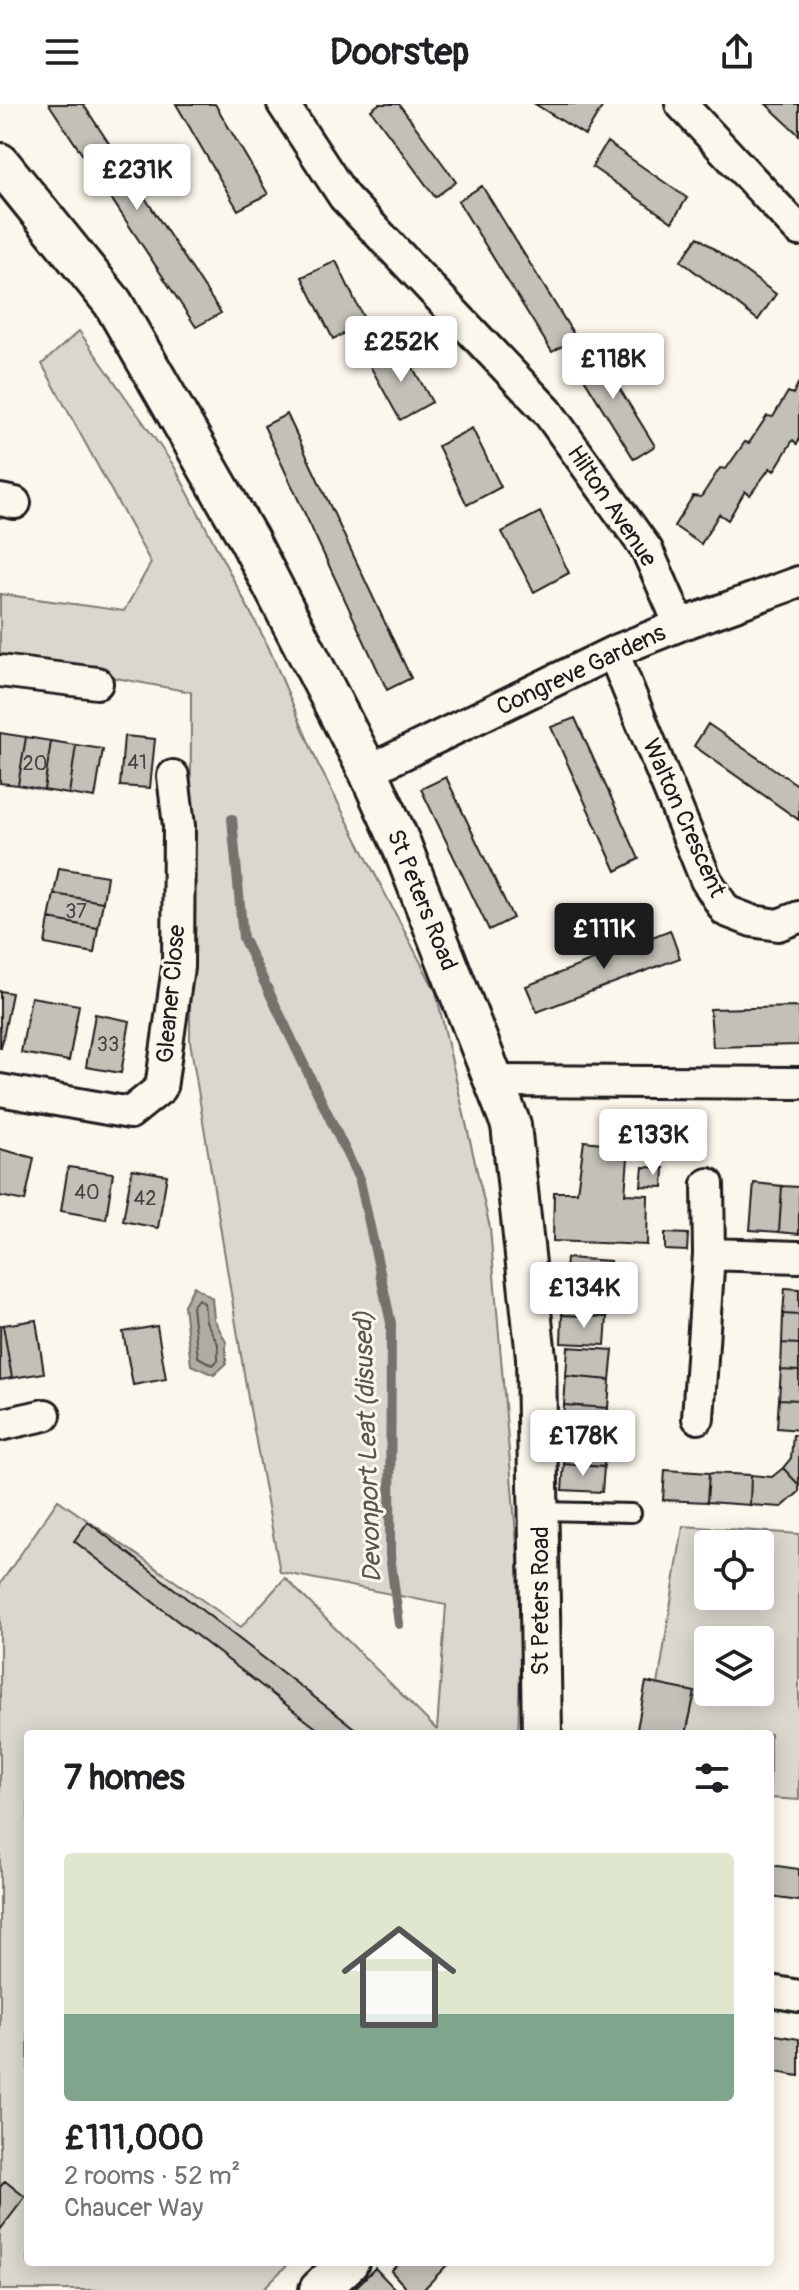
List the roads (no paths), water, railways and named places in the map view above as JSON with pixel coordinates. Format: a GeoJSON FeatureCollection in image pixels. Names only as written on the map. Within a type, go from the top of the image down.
{"type":"FeatureCollection","features":[{"type":"Feature","properties":{"kind":"street","name":"Hilton Avenue"},"geometry":{"type":"LineString","coordinates":[[283,104],[344,197],[547,411],[647,550],[680,625]]}},
{"type":"Feature","properties":{"kind":"street"},"geometry":{"type":"LineString","coordinates":[[681,104],[799,230]]}},
{"type":"Feature","properties":{"kind":"street","name":"St Peters Road"},"geometry":{"type":"LineString","coordinates":[[0,163],[113,303],[249,540],[368,771],[401,844],[511,1125],[536,1357],[542,1730]]}},
{"type":"Feature","properties":{"kind":"street","name":"Congreve Gardens"},"geometry":{"type":"LineString","coordinates":[[368,771],[613,652],[799,582]]}},
{"type":"Feature","properties":{"kind":"street","name":"Walton Crescent"},"geometry":{"type":"LineString","coordinates":[[613,652],[706,880],[726,911],[752,921],[778,925],[799,917]]}},
{"type":"Feature","properties":{"kind":"street"},"geometry":{"type":"LineString","coordinates":[[0,671],[97,683]]}},
{"type":"Feature","properties":{"kind":"street","name":"Gleaner Close"},"geometry":{"type":"LineString","coordinates":[[0,1090],[130,1113],[161,1088],[178,967],[179,826],[173,776]]}},
{"type":"Feature","properties":{"kind":"street"},"geometry":{"type":"LineString","coordinates":[[494,1081],[799,1083]]}},
{"type":"Feature","properties":{"kind":"street"},"geometry":{"type":"LineString","coordinates":[[698,1418],[709,1254],[708,1184]]}},
{"type":"Feature","properties":{"kind":"street"},"geometry":{"type":"LineString","coordinates":[[709,1254],[799,1257]]}},
{"type":"Feature","properties":{"kind":"street"},"geometry":{"type":"LineString","coordinates":[[0,1425],[45,1415]]}},
{"type":"Feature","properties":{"kind":"street"},"geometry":{"type":"LineString","coordinates":[[774,1992],[799,1996]]}},
{"type":"Feature","properties":{"kind":"street"},"geometry":{"type":"LineString","coordinates":[[319,2290],[345,2266]]}},
{"type":"Feature","properties":{"kind":"lane"},"geometry":{"type":"LineString","coordinates":[[540,1511],[632,1513]]}},
{"type":"Feature","properties":{"kind":"water"},"geometry":{"type":"Polygon","coordinates":[[[194,1286],[212,1298],[214,1319],[226,1342],[226,1364],[214,1375],[191,1365],[184,1305],[194,1286]]]}},
{"type":"Feature","properties":{"kind":"waterway","name":"Devonport Leat (disused)"},"geometry":{"type":"LineString","coordinates":[[232,819],[243,938],[360,1181],[391,1323],[390,1555],[399,1624]]}}]}
